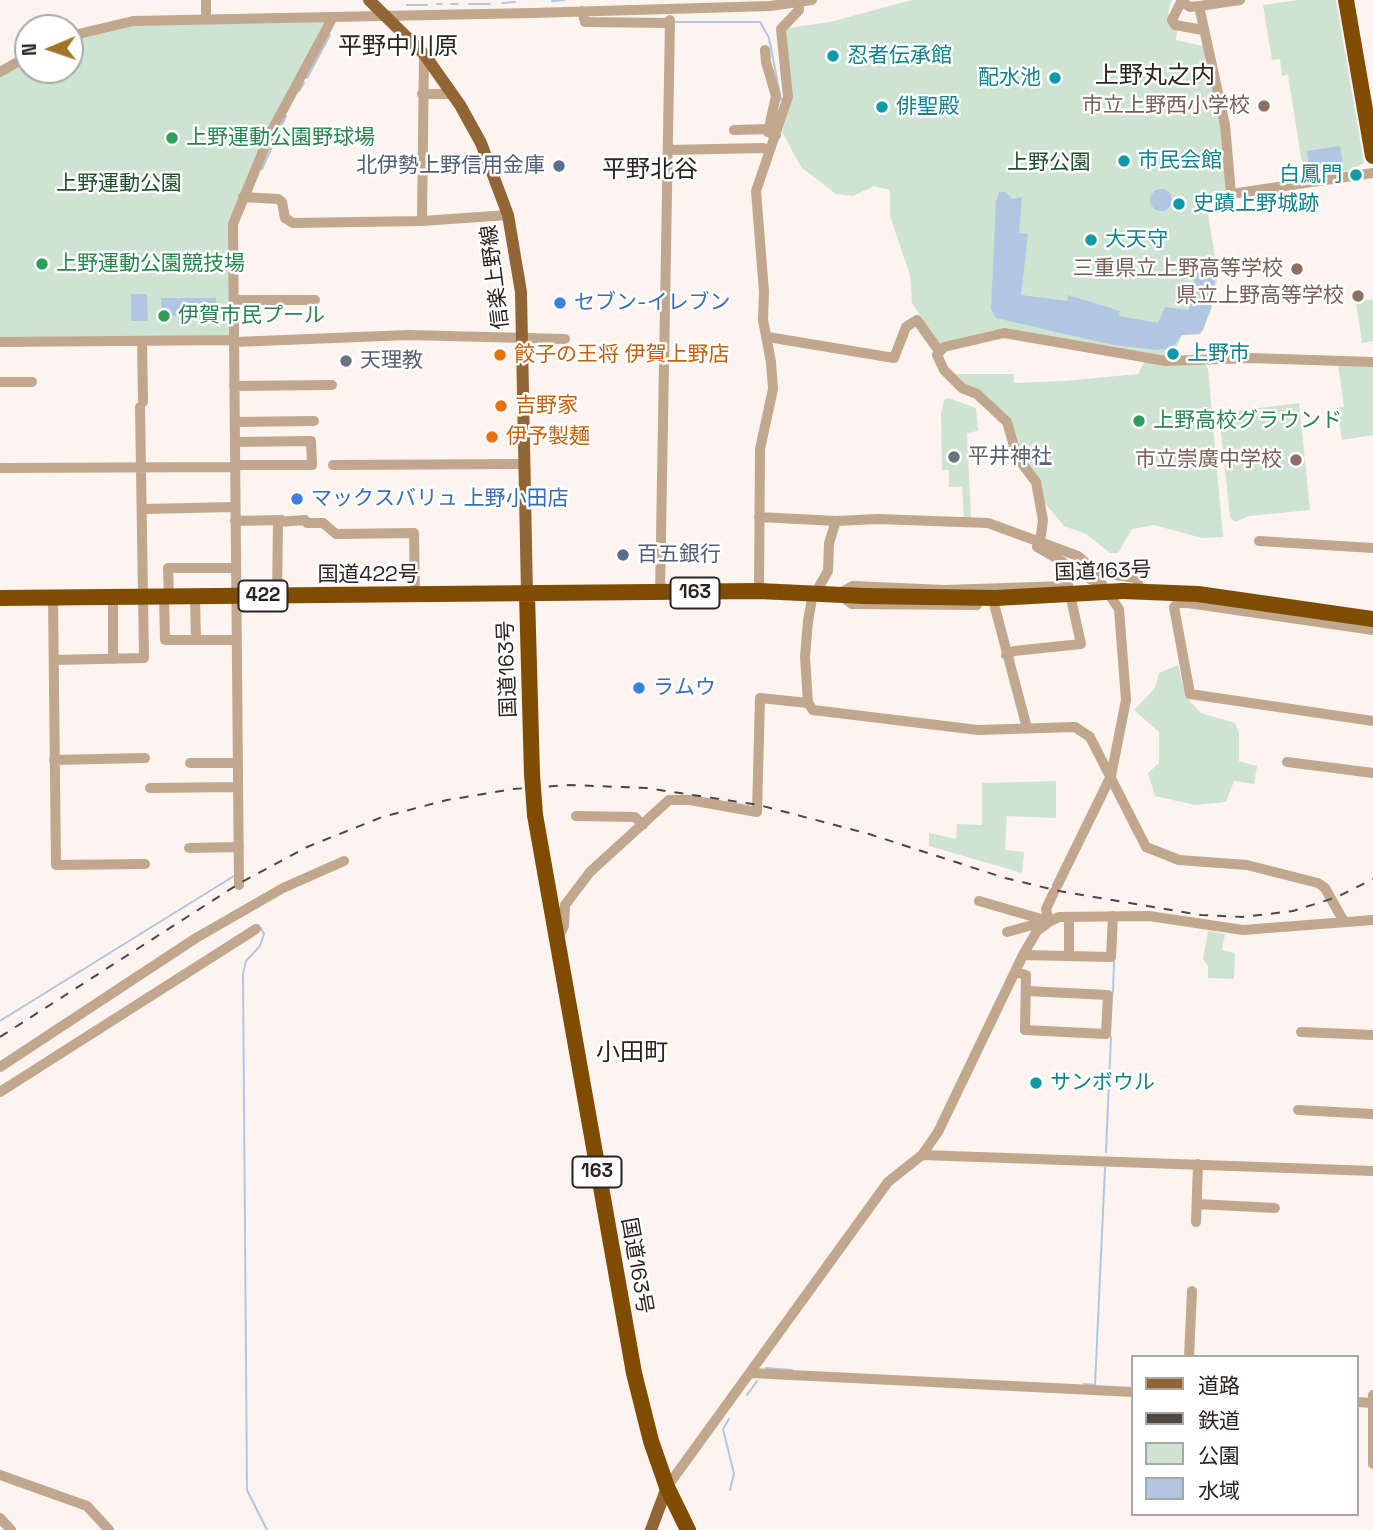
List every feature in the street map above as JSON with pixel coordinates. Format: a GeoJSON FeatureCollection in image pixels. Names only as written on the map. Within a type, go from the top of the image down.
{"type":"FeatureCollection","features":[{"type":"Feature","properties":{"kind":"highway"},"geometry":{"type":"LineString","coordinates":[[1346,0],[1373,156]]}},
{"type":"Feature","properties":{"kind":"highway","name":"国道163号"},"geometry":{"type":"LineString","coordinates":[[686,1526],[667,1487],[650,1441],[634,1373],[556,942],[535,815],[527,595],[759,591],[996,598],[1140,590],[1198,594],[1373,618]]}},
{"type":"Feature","properties":{"kind":"highway","name":"国道422号"},"geometry":{"type":"LineString","coordinates":[[0,598],[527,595]]}},
{"type":"Feature","properties":{"kind":"main road","name":"信楽上野線"},"geometry":{"type":"LineString","coordinates":[[369,0],[388,15],[424,54],[453,94],[481,143],[508,215],[520,281],[527,595]]}},
{"type":"Feature","properties":{"kind":"main road"},"geometry":{"type":"LineString","coordinates":[[651,1530],[667,1487]]}},
{"type":"Feature","properties":{"kind":"street"},"geometry":{"type":"LineString","coordinates":[[206,0],[206,19]]}},
{"type":"Feature","properties":{"kind":"street"},"geometry":{"type":"LineString","coordinates":[[532,13],[533,0]]}},
{"type":"Feature","properties":{"kind":"street"},"geometry":{"type":"LineString","coordinates":[[84,33],[132,21],[532,13],[708,4],[799,4],[812,0]]}},
{"type":"Feature","properties":{"kind":"street"},"geometry":{"type":"LineString","coordinates":[[1203,30],[1175,25],[1172,20],[1182,1],[1190,7],[1240,0]]}},
{"type":"Feature","properties":{"kind":"street"},"geometry":{"type":"LineString","coordinates":[[781,29],[799,10],[799,4]]}},
{"type":"Feature","properties":{"kind":"street"},"geometry":{"type":"LineString","coordinates":[[772,132],[788,97],[777,5]]}},
{"type":"Feature","properties":{"kind":"street"},"geometry":{"type":"LineString","coordinates":[[1199,6],[1223,114],[1231,194],[1373,173]]}},
{"type":"Feature","properties":{"kind":"street"},"geometry":{"type":"LineString","coordinates":[[582,11],[585,22],[669,23],[660,594]]}},
{"type":"Feature","properties":{"kind":"street"},"geometry":{"type":"LineString","coordinates":[[239,877],[233,224],[271,132],[333,17]]}},
{"type":"Feature","properties":{"kind":"street"},"geometry":{"type":"LineString","coordinates":[[759,591],[760,449],[773,389],[768,337],[763,320],[765,292],[755,202],[757,186],[770,150],[776,96],[765,62],[765,50]]}},
{"type":"Feature","properties":{"kind":"street"},"geometry":{"type":"LineString","coordinates":[[422,221],[424,54]]}},
{"type":"Feature","properties":{"kind":"street"},"geometry":{"type":"LineString","coordinates":[[422,94],[453,94]]}},
{"type":"Feature","properties":{"kind":"street"},"geometry":{"type":"LineString","coordinates":[[734,130],[772,132]]}},
{"type":"Feature","properties":{"kind":"street"},"geometry":{"type":"LineString","coordinates":[[668,150],[770,150]]}},
{"type":"Feature","properties":{"kind":"street"},"geometry":{"type":"LineString","coordinates":[[243,197],[282,202],[285,218],[293,223],[422,221],[508,215]]}},
{"type":"Feature","properties":{"kind":"street"},"geometry":{"type":"LineString","coordinates":[[234,300],[315,300]]}},
{"type":"Feature","properties":{"kind":"street"},"geometry":{"type":"LineString","coordinates":[[768,337],[894,358],[906,327],[917,320],[939,351],[940,365],[962,388],[977,394],[1007,422],[1017,457],[1036,482],[1043,520],[1040,542]]}},
{"type":"Feature","properties":{"kind":"street"},"geometry":{"type":"LineString","coordinates":[[939,351],[944,347],[1004,333],[1166,361],[1250,358],[1373,362]]}},
{"type":"Feature","properties":{"kind":"street"},"geometry":{"type":"LineString","coordinates":[[0,342],[234,341],[408,335],[565,339]]}},
{"type":"Feature","properties":{"kind":"street"},"geometry":{"type":"LineString","coordinates":[[54,660],[144,659],[142,341]]}},
{"type":"Feature","properties":{"kind":"street"},"geometry":{"type":"LineString","coordinates":[[0,382],[32,382]]}},
{"type":"Feature","properties":{"kind":"street"},"geometry":{"type":"LineString","coordinates":[[234,386],[331,385]]}},
{"type":"Feature","properties":{"kind":"street"},"geometry":{"type":"LineString","coordinates":[[235,422],[314,421]]}},
{"type":"Feature","properties":{"kind":"street"},"geometry":{"type":"LineString","coordinates":[[0,468],[312,464],[311,442],[235,442]]}},
{"type":"Feature","properties":{"kind":"street"},"geometry":{"type":"LineString","coordinates":[[333,465],[526,464]]}},
{"type":"Feature","properties":{"kind":"street"},"geometry":{"type":"LineString","coordinates":[[144,509],[235,508]]}},
{"type":"Feature","properties":{"kind":"street"},"geometry":{"type":"LineString","coordinates":[[759,517],[836,521],[968,520],[1040,542],[1083,561],[1096,572],[1136,578],[1140,590]]}},
{"type":"Feature","properties":{"kind":"street"},"geometry":{"type":"LineString","coordinates":[[277,596],[278,522],[281,520]]}},
{"type":"Feature","properties":{"kind":"street"},"geometry":{"type":"LineString","coordinates":[[235,521],[323,523],[336,534],[414,533],[415,596]]}},
{"type":"Feature","properties":{"kind":"street"},"geometry":{"type":"LineString","coordinates":[[836,521],[829,542],[828,571],[816,593],[806,638],[808,703],[813,710],[978,730],[1075,727],[1083,731],[1111,776],[1146,848],[1179,860],[1247,865],[1318,883],[1325,888],[1343,920]]}},
{"type":"Feature","properties":{"kind":"street"},"geometry":{"type":"LineString","coordinates":[[1004,530],[1004,533],[1063,562],[1081,644],[1014,651],[1006,655]]}},
{"type":"Feature","properties":{"kind":"street"},"geometry":{"type":"LineString","coordinates":[[1259,541],[1373,548]]}},
{"type":"Feature","properties":{"kind":"street"},"geometry":{"type":"LineString","coordinates":[[667,1487],[888,1182],[922,1156],[938,1132],[1023,955],[1043,921],[1055,889],[1111,776],[1126,700],[1119,609],[1102,584],[1076,573],[1076,565],[1083,561]]}},
{"type":"Feature","properties":{"kind":"street"},"geometry":{"type":"LineString","coordinates":[[235,568],[167,568],[164,640],[237,640]]}},
{"type":"Feature","properties":{"kind":"street"},"geometry":{"type":"LineString","coordinates":[[1067,586],[944,590],[853,586],[838,594],[852,604],[1072,601]]}},
{"type":"Feature","properties":{"kind":"street"},"geometry":{"type":"LineString","coordinates":[[195,597],[196,640]]}},
{"type":"Feature","properties":{"kind":"street"},"geometry":{"type":"LineString","coordinates":[[53,598],[56,865],[145,864]]}},
{"type":"Feature","properties":{"kind":"street"},"geometry":{"type":"LineString","coordinates":[[113,598],[113,659]]}},
{"type":"Feature","properties":{"kind":"street"},"geometry":{"type":"LineString","coordinates":[[1373,618],[1188,603],[1178,603],[1174,607],[1190,694],[1373,721]]}},
{"type":"Feature","properties":{"kind":"street"},"geometry":{"type":"LineString","coordinates":[[994,604],[1027,728]]}},
{"type":"Feature","properties":{"kind":"street"},"geometry":{"type":"LineString","coordinates":[[556,942],[564,926],[567,901],[609,853],[670,800],[690,800],[757,812],[760,698],[808,703]]}},
{"type":"Feature","properties":{"kind":"street"},"geometry":{"type":"LineString","coordinates":[[54,760],[145,758]]}},
{"type":"Feature","properties":{"kind":"street"},"geometry":{"type":"LineString","coordinates":[[1287,762],[1373,773]]}},
{"type":"Feature","properties":{"kind":"street"},"geometry":{"type":"LineString","coordinates":[[190,763],[238,763]]}},
{"type":"Feature","properties":{"kind":"street"},"geometry":{"type":"LineString","coordinates":[[150,788],[238,787]]}},
{"type":"Feature","properties":{"kind":"street"},"geometry":{"type":"LineString","coordinates":[[576,816],[635,817],[643,825]]}},
{"type":"Feature","properties":{"kind":"street"},"geometry":{"type":"LineString","coordinates":[[189,848],[239,846]]}},
{"type":"Feature","properties":{"kind":"street"},"geometry":{"type":"LineString","coordinates":[[0,1067],[196,938],[283,888],[344,861]]}},
{"type":"Feature","properties":{"kind":"street"},"geometry":{"type":"LineString","coordinates":[[979,901],[1043,921]]}},
{"type":"Feature","properties":{"kind":"street"},"geometry":{"type":"LineString","coordinates":[[1023,955],[1111,957],[1113,916]]}},
{"type":"Feature","properties":{"kind":"street"},"geometry":{"type":"LineString","coordinates":[[1007,932],[1043,921],[1069,917],[1175,918],[1203,926],[1243,930],[1343,920],[1373,920]]}},
{"type":"Feature","properties":{"kind":"street"},"geometry":{"type":"LineString","coordinates":[[1069,917],[1069,950]]}},
{"type":"Feature","properties":{"kind":"street"},"geometry":{"type":"LineString","coordinates":[[0,1092],[256,929]]}},
{"type":"Feature","properties":{"kind":"street"},"geometry":{"type":"LineString","coordinates":[[1015,972],[1026,975],[1025,1030],[1107,1034],[1108,995],[1027,991]]}},
{"type":"Feature","properties":{"kind":"street"},"geometry":{"type":"LineString","coordinates":[[1301,1032],[1373,1035]]}},
{"type":"Feature","properties":{"kind":"street"},"geometry":{"type":"LineString","coordinates":[[1297,1110],[1373,1114]]}},
{"type":"Feature","properties":{"kind":"street"},"geometry":{"type":"LineString","coordinates":[[922,1156],[1373,1171]]}},
{"type":"Feature","properties":{"kind":"street"},"geometry":{"type":"LineString","coordinates":[[1196,1222],[1198,1164]]}},
{"type":"Feature","properties":{"kind":"street"},"geometry":{"type":"LineString","coordinates":[[1197,1204],[1275,1208]]}},
{"type":"Feature","properties":{"kind":"street"},"geometry":{"type":"LineString","coordinates":[[1189,1355],[1192,1291]]}},
{"type":"Feature","properties":{"kind":"street"},"geometry":{"type":"LineString","coordinates":[[751,1373],[1132,1392]]}},
{"type":"Feature","properties":{"kind":"street"},"geometry":{"type":"LineString","coordinates":[[1373,1395],[1373,1464]]}},
{"type":"Feature","properties":{"kind":"street"},"geometry":{"type":"LineString","coordinates":[[0,1475],[87,1506],[109,1530]]}},
{"type":"Feature","properties":{"kind":"street"},"geometry":{"type":"LineString","coordinates":[[0,1518],[11,1530]]}},
{"type":"Feature","properties":{"kind":"green space","name":"上野公園"},"geometry":{"type":"Polygon","coordinates":[[[912,0],[1172,0],[1168,13],[1177,32],[1176,40],[1203,46],[1222,126],[1229,199],[1206,203],[1218,274],[1211,312],[1200,334],[1182,335],[1172,357],[1012,330],[994,330],[938,344],[912,303],[910,275],[890,216],[890,190],[874,186],[853,196],[836,194],[801,167],[782,132],[792,98],[786,31],[788,28],[830,22],[912,0]]]}},
{"type":"Feature","properties":{"kind":"green space"},"geometry":{"type":"Polygon","coordinates":[[[1298,0],[1336,0],[1364,163],[1350,170],[1304,177],[1288,75],[1282,76],[1280,59],[1272,60],[1263,5],[1298,0]]]}},
{"type":"Feature","properties":{"kind":"green space","name":"上野運動公園"},"geometry":{"type":"Polygon","coordinates":[[[332,18],[234,217],[231,336],[0,341],[0,73],[14,65],[14,84],[84,84],[84,34],[133,22],[332,18]]]}},
{"type":"Feature","properties":{"kind":"green space"},"geometry":{"type":"Polygon","coordinates":[[[1373,299],[1373,341],[1362,343],[1356,302],[1373,299]]]}},
{"type":"Feature","properties":{"kind":"green space","name":"上野高校グラウンド"},"geometry":{"type":"Polygon","coordinates":[[[1145,361],[1204,363],[1208,369],[1223,537],[1202,538],[1154,525],[1132,529],[1118,553],[1110,553],[1086,534],[1064,526],[1043,501],[1020,456],[1011,422],[952,374],[1014,374],[1014,383],[1064,381],[1138,374],[1145,361]]]}},
{"type":"Feature","properties":{"kind":"green space"},"geometry":{"type":"Polygon","coordinates":[[[1338,364],[1373,364],[1373,435],[1342,440],[1337,408],[1344,407],[1338,364]]]}},
{"type":"Feature","properties":{"kind":"green space","name":"平井神社"},"geometry":{"type":"Polygon","coordinates":[[[948,398],[976,408],[978,431],[967,433],[971,518],[964,518],[962,487],[949,487],[949,470],[942,470],[941,414],[944,400],[948,398]]]}},
{"type":"Feature","properties":{"kind":"green space"},"geometry":{"type":"Polygon","coordinates":[[[1299,403],[1310,510],[1249,516],[1235,522],[1230,517],[1219,413],[1299,403]]]}},
{"type":"Feature","properties":{"kind":"green space"},"geometry":{"type":"Polygon","coordinates":[[[1178,665],[1186,697],[1201,713],[1235,723],[1239,733],[1239,761],[1257,766],[1254,784],[1234,781],[1226,802],[1195,805],[1155,796],[1148,773],[1159,763],[1159,732],[1134,710],[1155,688],[1159,673],[1178,665]]]}},
{"type":"Feature","properties":{"kind":"green space"},"geometry":{"type":"Polygon","coordinates":[[[1056,781],[1056,818],[1007,816],[1005,850],[1024,852],[1022,873],[929,846],[929,833],[956,839],[957,824],[982,825],[982,783],[1056,781]]]}},
{"type":"Feature","properties":{"kind":"green space"},"geometry":{"type":"Polygon","coordinates":[[[1208,931],[1225,934],[1222,950],[1235,953],[1234,979],[1208,978],[1208,966],[1203,959],[1208,931]]]}},
{"type":"Feature","properties":{"kind":"water"},"geometry":{"type":"Polygon","coordinates":[[[1340,146],[1344,170],[1310,175],[1307,151],[1340,146]]]}},
{"type":"Feature","properties":{"kind":"water"},"geometry":{"type":"Polygon","coordinates":[[[1161,189],[1169,192],[1172,200],[1169,208],[1161,211],[1153,208],[1150,200],[1153,192],[1161,189]]]}},
{"type":"Feature","properties":{"kind":"water"},"geometry":{"type":"Polygon","coordinates":[[[999,192],[1006,192],[1012,199],[1022,197],[1019,233],[1028,234],[1021,295],[1067,301],[1068,295],[1120,311],[1119,316],[1158,323],[1165,307],[1189,310],[1195,274],[1206,272],[1213,276],[1216,291],[1200,334],[1182,335],[1172,348],[1157,350],[1113,345],[996,318],[991,309],[996,201],[999,192]]]}},
{"type":"Feature","properties":{"kind":"water"},"geometry":{"type":"Polygon","coordinates":[[[131,294],[147,294],[148,321],[131,321],[131,294]]]}},
{"type":"Feature","properties":{"kind":"water"},"geometry":{"type":"Polygon","coordinates":[[[161,298],[216,298],[216,316],[162,316],[161,298]]]}},
{"type":"Feature","properties":{"kind":"waterway"},"geometry":{"type":"LineString","coordinates":[[552,1],[564,0]]}},
{"type":"Feature","properties":{"kind":"waterway"},"geometry":{"type":"LineString","coordinates":[[502,3],[515,2]]}},
{"type":"Feature","properties":{"kind":"waterway"},"geometry":{"type":"LineString","coordinates":[[437,4],[442,4]]}},
{"type":"Feature","properties":{"kind":"waterway"},"geometry":{"type":"LineString","coordinates":[[451,4],[458,4]]}},
{"type":"Feature","properties":{"kind":"waterway"},"geometry":{"type":"LineString","coordinates":[[469,4],[490,4]]}},
{"type":"Feature","properties":{"kind":"waterway"},"geometry":{"type":"LineString","coordinates":[[407,5],[427,5]]}},
{"type":"Feature","properties":{"kind":"waterway"},"geometry":{"type":"LineString","coordinates":[[673,22],[760,22],[769,38],[781,100]]}},
{"type":"Feature","properties":{"kind":"waterway"},"geometry":{"type":"LineString","coordinates":[[307,78],[330,35]]}},
{"type":"Feature","properties":{"kind":"waterway"},"geometry":{"type":"LineString","coordinates":[[299,91],[304,83]]}},
{"type":"Feature","properties":{"kind":"waterway"},"geometry":{"type":"LineString","coordinates":[[262,169],[286,116]]}},
{"type":"Feature","properties":{"kind":"waterway"},"geometry":{"type":"LineString","coordinates":[[0,1021],[234,876]]}},
{"type":"Feature","properties":{"kind":"waterway"},"geometry":{"type":"LineString","coordinates":[[261,928],[264,934],[260,946],[246,961],[243,974],[247,1490],[267,1530]]}},
{"type":"Feature","properties":{"kind":"waterway"},"geometry":{"type":"LineString","coordinates":[[1113,993],[1114,960]]}},
{"type":"Feature","properties":{"kind":"waterway"},"geometry":{"type":"LineString","coordinates":[[1106,1152],[1111,1037]]}},
{"type":"Feature","properties":{"kind":"waterway"},"geometry":{"type":"LineString","coordinates":[[1084,1384],[1095,1385],[1105,1168]]}},
{"type":"Feature","properties":{"kind":"waterway"},"geometry":{"type":"LineString","coordinates":[[766,1368],[792,1370]]}},
{"type":"Feature","properties":{"kind":"waterway"},"geometry":{"type":"LineString","coordinates":[[747,1395],[757,1381]]}},
{"type":"Feature","properties":{"kind":"waterway"},"geometry":{"type":"LineString","coordinates":[[729,1419],[723,1429],[734,1474],[730,1490]]}},
{"type":"Feature","properties":{"kind":"railway"},"geometry":{"type":"LineString","coordinates":[[0,1037],[240,883],[307,847],[382,817],[447,800],[513,789],[570,785],[646,788],[759,805],[869,834],[1005,878],[1059,891],[1201,915],[1243,917],[1293,911],[1337,897],[1373,879]]}},
{"type":"Feature","properties":{"kind":"place","name":"忍者伝承館"},"geometry":{"type":"Point","coordinates":[833,56]}},
{"type":"Feature","properties":{"kind":"place","name":"配水池"},"geometry":{"type":"Point","coordinates":[1055,78]}},
{"type":"Feature","properties":{"kind":"place","name":"市立上野西小学校"},"geometry":{"type":"Point","coordinates":[1264,106]}},
{"type":"Feature","properties":{"kind":"place","name":"俳聖殿"},"geometry":{"type":"Point","coordinates":[882,107]}},
{"type":"Feature","properties":{"kind":"place","name":"上野運動公園野球場"},"geometry":{"type":"Point","coordinates":[172,138]}},
{"type":"Feature","properties":{"kind":"place","name":"市民会館"},"geometry":{"type":"Point","coordinates":[1124,161]}},
{"type":"Feature","properties":{"kind":"place","name":"北伊勢上野信用金庫"},"geometry":{"type":"Point","coordinates":[559,166]}},
{"type":"Feature","properties":{"kind":"place","name":"白鳳門"},"geometry":{"type":"Point","coordinates":[1356,175]}},
{"type":"Feature","properties":{"kind":"place","name":"史蹟上野城跡"},"geometry":{"type":"Point","coordinates":[1179,204]}},
{"type":"Feature","properties":{"kind":"place","name":"大天守"},"geometry":{"type":"Point","coordinates":[1091,240]}},
{"type":"Feature","properties":{"kind":"place","name":"上野運動公園競技場"},"geometry":{"type":"Point","coordinates":[42,264]}},
{"type":"Feature","properties":{"kind":"place","name":"三重県立上野高等学校"},"geometry":{"type":"Point","coordinates":[1297,269]}},
{"type":"Feature","properties":{"kind":"place","name":"県立上野高等学校"},"geometry":{"type":"Point","coordinates":[1358,296]}},
{"type":"Feature","properties":{"kind":"place","name":"セブン-イレブン"},"geometry":{"type":"Point","coordinates":[560,303]}},
{"type":"Feature","properties":{"kind":"place","name":"伊賀市民プール"},"geometry":{"type":"Point","coordinates":[164,316]}},
{"type":"Feature","properties":{"kind":"place","name":"上野市"},"geometry":{"type":"Point","coordinates":[1173,354]}},
{"type":"Feature","properties":{"kind":"place","name":"餃子の王将 伊賀上野店"},"geometry":{"type":"Point","coordinates":[500,355]}},
{"type":"Feature","properties":{"kind":"place","name":"天理教"},"geometry":{"type":"Point","coordinates":[346,361]}},
{"type":"Feature","properties":{"kind":"place","name":"吉野家"},"geometry":{"type":"Point","coordinates":[501,406]}},
{"type":"Feature","properties":{"kind":"place","name":"上野高校グラウンド"},"geometry":{"type":"Point","coordinates":[1139,421]}},
{"type":"Feature","properties":{"kind":"place","name":"伊予製麺"},"geometry":{"type":"Point","coordinates":[492,437]}},
{"type":"Feature","properties":{"kind":"place","name":"平井神社"},"geometry":{"type":"Point","coordinates":[954,457]}},
{"type":"Feature","properties":{"kind":"place","name":"市立崇廣中学校"},"geometry":{"type":"Point","coordinates":[1296,460]}},
{"type":"Feature","properties":{"kind":"place","name":"マックスバリュ 上野小田店"},"geometry":{"type":"Point","coordinates":[297,499]}},
{"type":"Feature","properties":{"kind":"place","name":"百五銀行"},"geometry":{"type":"Point","coordinates":[623,555]}},
{"type":"Feature","properties":{"kind":"place","name":"ラムウ"},"geometry":{"type":"Point","coordinates":[639,688]}},
{"type":"Feature","properties":{"kind":"place","name":"サンボウル"},"geometry":{"type":"Point","coordinates":[1036,1083]}},
{"type":"Feature","properties":{"kind":"district","name":"平野中川原"},"geometry":{"type":"Point","coordinates":[398,47]}},
{"type":"Feature","properties":{"kind":"district","name":"上野丸之内"},"geometry":{"type":"Point","coordinates":[1155,76]}},
{"type":"Feature","properties":{"kind":"district","name":"平野北谷"},"geometry":{"type":"Point","coordinates":[650,170]}},
{"type":"Feature","properties":{"kind":"district","name":"小田町"},"geometry":{"type":"Point","coordinates":[632,1053]}}]}
